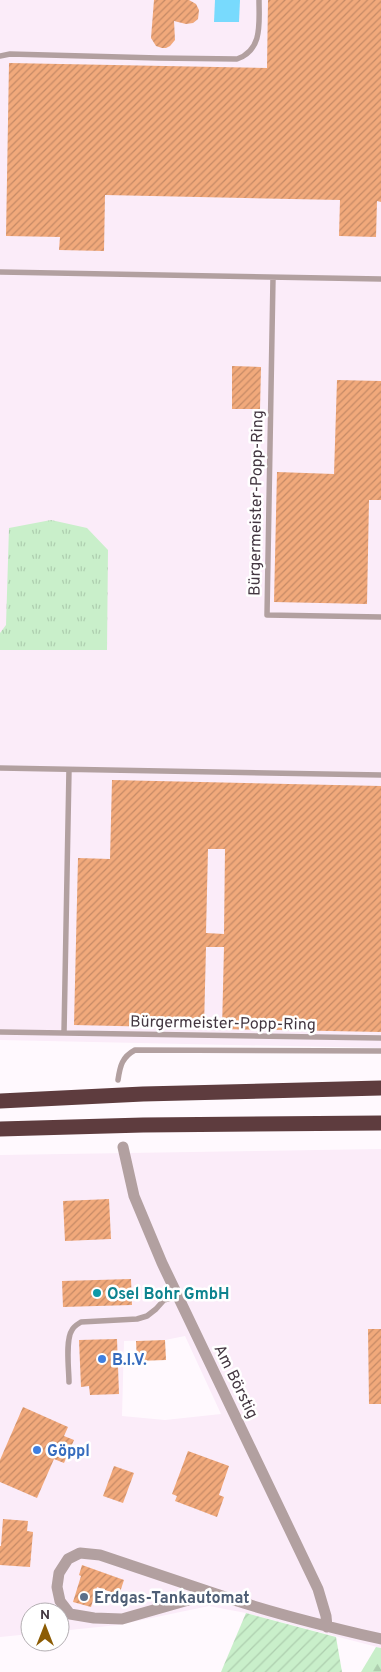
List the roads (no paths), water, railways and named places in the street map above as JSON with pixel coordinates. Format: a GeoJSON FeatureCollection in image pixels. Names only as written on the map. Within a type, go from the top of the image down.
{"type":"FeatureCollection","features":[{"type":"Feature","properties":{"kind":"highway"},"geometry":{"type":"LineString","coordinates":[[0,1101],[100,1095],[381,1088]]}},
{"type":"Feature","properties":{"kind":"highway"},"geometry":{"type":"LineString","coordinates":[[0,1130],[143,1125],[381,1123]]}},
{"type":"Feature","properties":{"kind":"street","name":"Am Börstig"},"geometry":{"type":"LineString","coordinates":[[123,1147],[134,1196],[162,1263],[318,1589],[326,1616],[327,1627]]}},
{"type":"Feature","properties":{"kind":"street"},"geometry":{"type":"LineString","coordinates":[[214,1593],[122,1618],[94,1618],[70,1614],[60,1601],[57,1587],[59,1572],[68,1559],[80,1553],[100,1555],[214,1593],[246,1604],[327,1627],[381,1639]]}},
{"type":"Feature","properties":{"kind":"lane"},"geometry":{"type":"LineString","coordinates":[[0,56],[10,54],[238,59],[246,56],[253,49],[257,41],[259,0]]}},
{"type":"Feature","properties":{"kind":"lane"},"geometry":{"type":"LineString","coordinates":[[0,272],[381,279]]}},
{"type":"Feature","properties":{"kind":"lane","name":"Bürgermeister-Popp-Ring"},"geometry":{"type":"LineString","coordinates":[[273,278],[266,615],[381,617]]}},
{"type":"Feature","properties":{"kind":"lane"},"geometry":{"type":"LineString","coordinates":[[0,768],[381,775]]}},
{"type":"Feature","properties":{"kind":"lane"},"geometry":{"type":"LineString","coordinates":[[64,1033],[69,770]]}},
{"type":"Feature","properties":{"kind":"lane","name":"Bürgermeister-Popp-Ring"},"geometry":{"type":"LineString","coordinates":[[0,1032],[381,1038]]}},
{"type":"Feature","properties":{"kind":"lane"},"geometry":{"type":"LineString","coordinates":[[118,1080],[122,1061],[128,1053],[135,1050],[381,1051]]}},
{"type":"Feature","properties":{"kind":"lane"},"geometry":{"type":"LineString","coordinates":[[69,1382],[70,1331],[75,1326],[81,1322],[137,1319],[147,1316],[164,1300],[178,1296]]}},
{"type":"Feature","properties":{"kind":"water"},"geometry":{"type":"Polygon","coordinates":[[[215,0],[240,0],[239,22],[214,22],[215,0]]]}},
{"type":"Feature","properties":{"kind":"place","name":"Osel Bohr GmbH"},"geometry":{"type":"Point","coordinates":[97,1293]}},
{"type":"Feature","properties":{"kind":"place","name":"B.I.V."},"geometry":{"type":"Point","coordinates":[102,1359]}},
{"type":"Feature","properties":{"kind":"place","name":"Göppl"},"geometry":{"type":"Point","coordinates":[37,1450]}},
{"type":"Feature","properties":{"kind":"place","name":"Erdgas-Tankautomat"},"geometry":{"type":"Point","coordinates":[84,1597]}}]}
